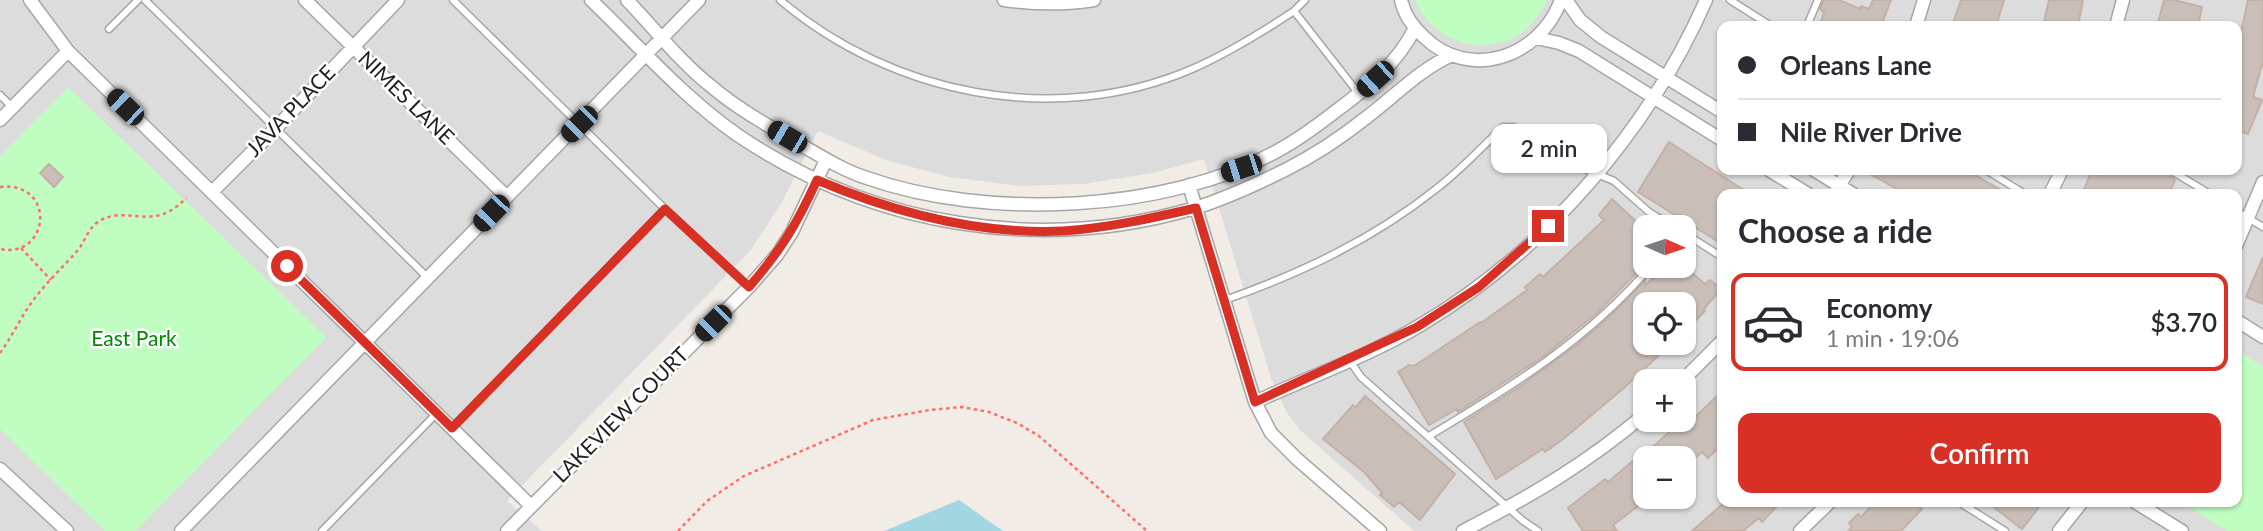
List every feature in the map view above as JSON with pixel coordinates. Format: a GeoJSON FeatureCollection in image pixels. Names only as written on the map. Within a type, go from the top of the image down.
{"type":"FeatureCollection","features":[{"type":"Feature","properties":{"kind":"street"},"geometry":{"type":"LineString","coordinates":[[30,0],[68,51],[531,506]]}},
{"type":"Feature","properties":{"kind":"street","name":"NIMES LANE"},"geometry":{"type":"LineString","coordinates":[[304,0],[507,197]]}},
{"type":"Feature","properties":{"kind":"street","name":"JAVA PLACE"},"geometry":{"type":"LineString","coordinates":[[212,192],[398,0]]}},
{"type":"Feature","properties":{"kind":"street"},"geometry":{"type":"LineString","coordinates":[[590,0],[664,72],[738,135],[817,180],[865,200],[911,214],[1008,230],[1062,231],[1104,226],[1196,208],[1237,192],[1299,162],[1366,118],[1423,70],[1452,55]]}},
{"type":"Feature","properties":{"kind":"street"},"geometry":{"type":"LineString","coordinates":[[627,0],[681,59],[712,88],[748,114],[826,160],[866,178],[925,194],[1009,205],[1062,206],[1154,194],[1241,168],[1279,150],[1359,94],[1391,65],[1415,28]]}},
{"type":"Feature","properties":{"kind":"street"},"geometry":{"type":"LineString","coordinates":[[181,531],[699,0]]}},
{"type":"Feature","properties":{"kind":"street"},"geometry":{"type":"LineString","coordinates":[[1003,0],[1069,4],[1094,0]]}},
{"type":"Feature","properties":{"kind":"street"},"geometry":{"type":"LineString","coordinates":[[1401,0],[1415,28],[1431,44],[1452,55],[1474,60],[1497,58],[1518,51],[1537,38],[1563,0],[1580,20],[1597,34],[1717,109]]}},
{"type":"Feature","properties":{"kind":"street"},"geometry":{"type":"LineString","coordinates":[[1255,402],[1417,327],[1479,287],[1548,226],[1596,173],[1655,97],[1706,0]]}},
{"type":"Feature","properties":{"kind":"street"},"geometry":{"type":"LineString","coordinates":[[1918,21],[1924,0]]}},
{"type":"Feature","properties":{"kind":"street"},"geometry":{"type":"LineString","coordinates":[[2117,21],[2123,0]]}},
{"type":"Feature","properties":{"kind":"street"},"geometry":{"type":"LineString","coordinates":[[1537,38],[1579,51],[1717,137]]}},
{"type":"Feature","properties":{"kind":"street"},"geometry":{"type":"LineString","coordinates":[[0,120],[68,51]]}},
{"type":"Feature","properties":{"kind":"street","name":"LAKEVIEW COURT"},"geometry":{"type":"LineString","coordinates":[[507,531],[749,287],[777,255],[792,232],[826,160]]}},
{"type":"Feature","properties":{"kind":"street"},"geometry":{"type":"LineString","coordinates":[[1777,175],[1800,189]]}},
{"type":"Feature","properties":{"kind":"street"},"geometry":{"type":"LineString","coordinates":[[1820,175],[1836,189]]}},
{"type":"Feature","properties":{"kind":"street"},"geometry":{"type":"LineString","coordinates":[[2242,234],[2263,182]]}},
{"type":"Feature","properties":{"kind":"street"},"geometry":{"type":"LineString","coordinates":[[1189,185],[1255,402],[1271,433],[1380,531]]}},
{"type":"Feature","properties":{"kind":"street"},"geometry":{"type":"LineString","coordinates":[[2242,324],[2263,337]]}},
{"type":"Feature","properties":{"kind":"street"},"geometry":{"type":"LineString","coordinates":[[1694,369],[1717,346]]}},
{"type":"Feature","properties":{"kind":"street"},"geometry":{"type":"LineString","coordinates":[[1463,531],[1568,474],[1633,424]]}},
{"type":"Feature","properties":{"kind":"street"},"geometry":{"type":"LineString","coordinates":[[0,469],[67,531]]}},
{"type":"Feature","properties":{"kind":"street"},"geometry":{"type":"LineString","coordinates":[[1800,531],[1825,507]]}},
{"type":"Feature","properties":{"kind":"street"},"geometry":{"type":"LineString","coordinates":[[2059,531],[2078,507]]}},
{"type":"Feature","properties":{"kind":"street"},"geometry":{"type":"LineString","coordinates":[[2142,507],[2182,531]]}},
{"type":"Feature","properties":{"kind":"lane"},"geometry":{"type":"LineString","coordinates":[[109,29],[138,0]]}},
{"type":"Feature","properties":{"kind":"lane"},"geometry":{"type":"LineString","coordinates":[[145,0],[429,279]]}},
{"type":"Feature","properties":{"kind":"lane"},"geometry":{"type":"LineString","coordinates":[[453,0],[665,209],[749,287]]}},
{"type":"Feature","properties":{"kind":"lane"},"geometry":{"type":"LineString","coordinates":[[780,0],[842,46],[887,67],[934,84],[991,95],[1050,99],[1143,86],[1190,70],[1239,47],[1294,11],[1305,0]]}},
{"type":"Feature","properties":{"kind":"lane"},"geometry":{"type":"LineString","coordinates":[[1730,0],[1763,21]]}},
{"type":"Feature","properties":{"kind":"lane"},"geometry":{"type":"LineString","coordinates":[[1809,21],[1818,0]]}},
{"type":"Feature","properties":{"kind":"lane"},"geometry":{"type":"LineString","coordinates":[[1294,11],[1359,94]]}},
{"type":"Feature","properties":{"kind":"lane"},"geometry":{"type":"LineString","coordinates":[[0,95],[12,107]]}},
{"type":"Feature","properties":{"kind":"lane"},"geometry":{"type":"LineString","coordinates":[[1223,301],[1282,280],[1331,257],[1384,227],[1438,188],[1503,127],[1514,127],[1578,166],[1614,181],[1654,215]]}},
{"type":"Feature","properties":{"kind":"lane"},"geometry":{"type":"LineString","coordinates":[[1994,175],[2017,189]]}},
{"type":"Feature","properties":{"kind":"lane"},"geometry":{"type":"LineString","coordinates":[[2178,175],[2202,189]]}},
{"type":"Feature","properties":{"kind":"lane"},"geometry":{"type":"LineString","coordinates":[[452,428],[665,209]]}},
{"type":"Feature","properties":{"kind":"lane"},"geometry":{"type":"LineString","coordinates":[[2242,215],[2263,228]]}},
{"type":"Feature","properties":{"kind":"lane"},"geometry":{"type":"LineString","coordinates":[[1696,241],[1717,254]]}},
{"type":"Feature","properties":{"kind":"lane"},"geometry":{"type":"LineString","coordinates":[[1429,436],[1513,386],[1555,356],[1603,316],[1639,278]]}},
{"type":"Feature","properties":{"kind":"lane"},"geometry":{"type":"LineString","coordinates":[[1349,360],[1361,377],[1522,520],[1538,531]]}},
{"type":"Feature","properties":{"kind":"lane"},"geometry":{"type":"LineString","coordinates":[[322,531],[437,413]]}},
{"type":"Feature","properties":{"kind":"lane"},"geometry":{"type":"LineString","coordinates":[[1967,507],[2005,531]]}},
{"type":"Feature","properties":{"kind":"path"},"geometry":{"type":"LineString","coordinates":[[0,187],[12,186],[26,190],[35,199],[41,222],[37,233],[21,248],[0,249]]}},
{"type":"Feature","properties":{"kind":"path"},"geometry":{"type":"LineString","coordinates":[[0,353],[16,325],[80,247],[88,231],[100,221],[113,216],[149,218],[162,215],[186,198]]}},
{"type":"Feature","properties":{"kind":"path"},"geometry":{"type":"LineString","coordinates":[[21,248],[51,280]]}},
{"type":"Feature","properties":{"kind":"path"},"geometry":{"type":"LineString","coordinates":[[678,531],[708,501],[744,477],[861,425],[883,417],[962,408],[989,412],[1039,436],[1147,531]]}},
{"type":"Feature","properties":{"kind":"shaded area"},"geometry":{"type":"Polygon","coordinates":[[[0,0],[2263,0],[2263,531],[1414,531],[1301,431],[1287,413],[1271,378],[1204,159],[1153,173],[1083,184],[1019,186],[949,177],[886,160],[818,131],[782,202],[750,251],[507,501],[542,531],[0,531],[0,0]]]}},
{"type":"Feature","properties":{"kind":"green space"},"geometry":{"type":"Polygon","coordinates":[[[1415,0],[1547,0],[1535,19],[1520,34],[1490,45],[1475,45],[1445,35],[1433,26],[1415,0]]]}},
{"type":"Feature","properties":{"kind":"green space","name":"East Park"},"geometry":{"type":"Polygon","coordinates":[[[68,87],[326,337],[136,531],[105,531],[0,429],[0,157],[68,87]]]}},
{"type":"Feature","properties":{"kind":"green space"},"geometry":{"type":"Polygon","coordinates":[[[2242,353],[2263,367],[2263,531],[2227,531],[2189,507],[2242,507],[2242,353]]]}},
{"type":"Feature","properties":{"kind":"water"},"geometry":{"type":"Polygon","coordinates":[[[959,500],[1003,531],[884,531],[959,500]]]}},
{"type":"Feature","properties":{"kind":"building"},"geometry":{"type":"Polygon","coordinates":[[[1824,0],[1839,0],[1860,9],[1861,6],[1869,9],[1873,0],[1891,0],[1883,21],[1821,21],[1824,13],[1820,9],[1824,0]]]}},
{"type":"Feature","properties":{"kind":"building"},"geometry":{"type":"Polygon","coordinates":[[[1961,0],[2004,0],[1998,21],[1954,21],[1961,0]]]}},
{"type":"Feature","properties":{"kind":"building"},"geometry":{"type":"Polygon","coordinates":[[[2049,0],[2083,0],[2079,21],[2044,21],[2049,0]]]}},
{"type":"Feature","properties":{"kind":"building"},"geometry":{"type":"Polygon","coordinates":[[[2164,0],[2202,7],[2199,21],[2159,21],[2164,0]]]}},
{"type":"Feature","properties":{"kind":"building"},"geometry":{"type":"Polygon","coordinates":[[[2248,0],[2263,0],[2263,61],[2253,97],[2262,100],[2248,134],[2242,132],[2242,28],[2248,0]]]}},
{"type":"Feature","properties":{"kind":"building"},"geometry":{"type":"Polygon","coordinates":[[[1669,142],[1742,189],[1717,189],[1717,241],[1696,228],[1696,215],[1675,215],[1638,192],[1669,142]]]}},
{"type":"Feature","properties":{"kind":"building"},"geometry":{"type":"Polygon","coordinates":[[[49,164],[63,177],[54,187],[40,173],[49,164]]]}},
{"type":"Feature","properties":{"kind":"building"},"geometry":{"type":"Polygon","coordinates":[[[1872,175],[1975,175],[1999,189],[1897,189],[1872,175]]]}},
{"type":"Feature","properties":{"kind":"building"},"geometry":{"type":"Polygon","coordinates":[[[2090,175],[2168,175],[2175,180],[2171,189],[2084,189],[2090,175]]]}},
{"type":"Feature","properties":{"kind":"building"},"geometry":{"type":"Polygon","coordinates":[[[1612,199],[1633,218],[1633,276],[1597,313],[1544,356],[1458,412],[1457,409],[1429,425],[1398,372],[1409,365],[1414,366],[1527,290],[1525,287],[1540,274],[1543,277],[1604,220],[1599,215],[1612,199]]]}},
{"type":"Feature","properties":{"kind":"building"},"geometry":{"type":"Polygon","coordinates":[[[2263,257],[2263,304],[2246,297],[2263,257]]]}},
{"type":"Feature","properties":{"kind":"building"},"geometry":{"type":"Polygon","coordinates":[[[1696,276],[1705,284],[1710,280],[1717,286],[1717,294],[1696,320],[1696,292],[1634,292],[1645,281],[1645,286],[1653,278],[1696,276]]]}},
{"type":"Feature","properties":{"kind":"building"},"geometry":{"type":"Polygon","coordinates":[[[1633,293],[1633,355],[1659,355],[1644,369],[1633,369],[1633,380],[1562,440],[1496,479],[1464,422],[1522,385],[1605,321],[1633,293]]]}},
{"type":"Feature","properties":{"kind":"building"},"geometry":{"type":"Polygon","coordinates":[[[1365,396],[1455,474],[1420,520],[1399,502],[1394,507],[1380,495],[1382,493],[1364,472],[1323,439],[1353,405],[1356,407],[1365,396]]]}},
{"type":"Feature","properties":{"kind":"building"},"geometry":{"type":"Polygon","coordinates":[[[1717,396],[1717,449],[1708,458],[1702,452],[1696,457],[1696,446],[1653,446],[1670,432],[1696,432],[1696,416],[1717,396]]]}},
{"type":"Feature","properties":{"kind":"building"},"geometry":{"type":"Polygon","coordinates":[[[1633,461],[1634,509],[1613,525],[1617,531],[1583,531],[1568,508],[1605,479],[1608,482],[1633,461]]]}},
{"type":"Feature","properties":{"kind":"building"},"geometry":{"type":"Polygon","coordinates":[[[1719,507],[1776,507],[1762,522],[1759,518],[1743,531],[1692,531],[1719,507]]]}},
{"type":"Feature","properties":{"kind":"building"},"geometry":{"type":"Polygon","coordinates":[[[1870,507],[1922,509],[1901,531],[1848,531],[1852,527],[1849,523],[1858,514],[1861,517],[1870,507]]]}},
{"type":"Feature","properties":{"kind":"building"},"geometry":{"type":"Polygon","coordinates":[[[1993,507],[2039,507],[2022,529],[1993,507]]]}},
{"type":"Feature","properties":{"kind":"route"},"geometry":{"type":"LineString","coordinates":[[287,266],[452,428],[665,209],[749,287],[777,255],[792,232],[817,180],[865,200],[911,214],[1008,230],[1062,231],[1104,226],[1196,208],[1255,402],[1417,327],[1479,287],[1548,226]]}}]}
